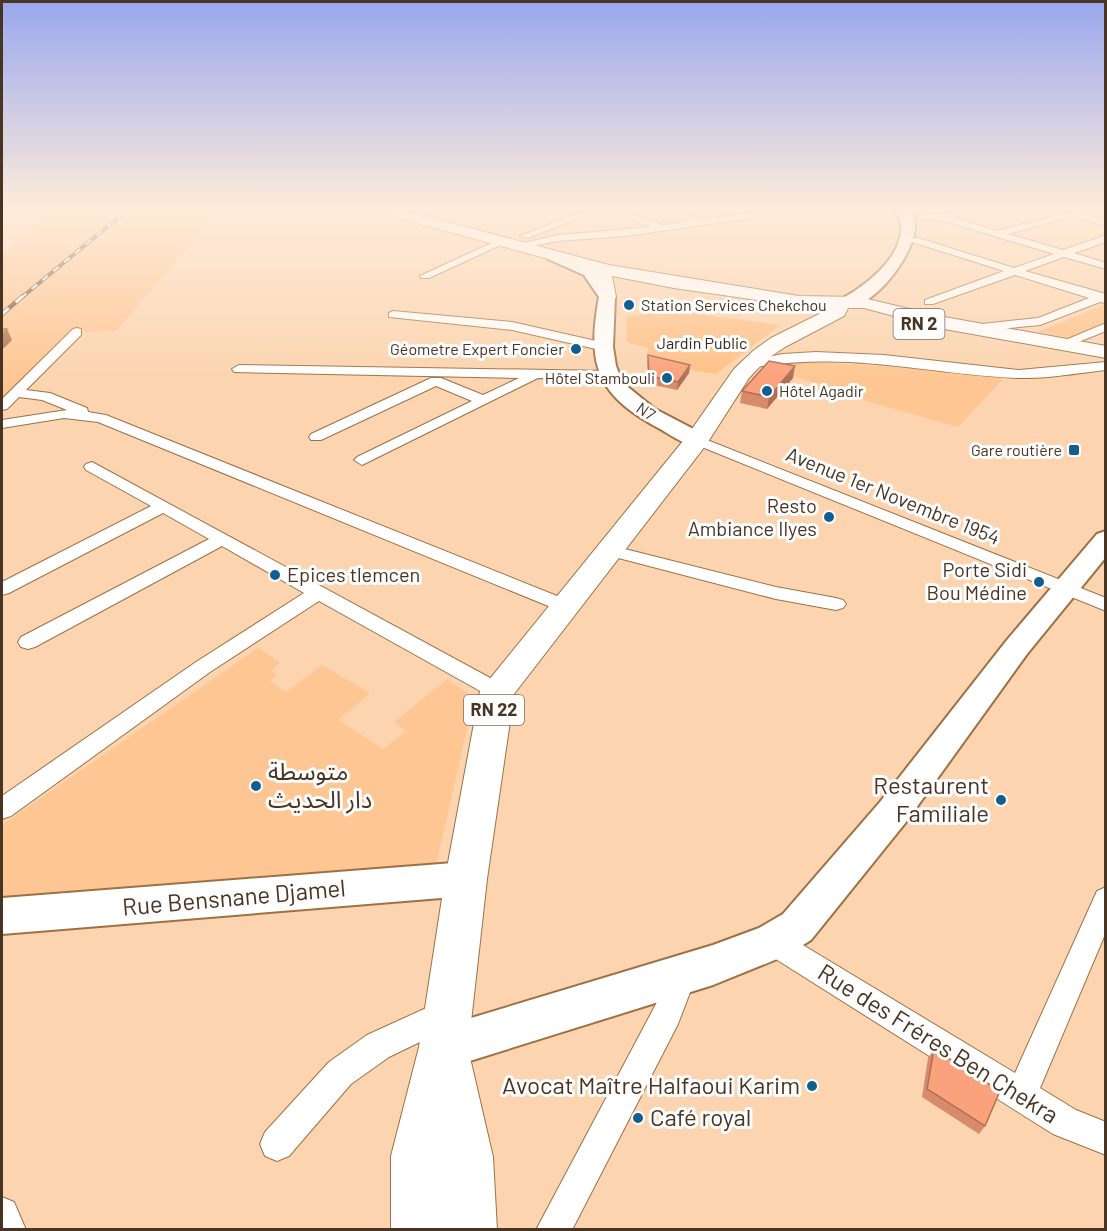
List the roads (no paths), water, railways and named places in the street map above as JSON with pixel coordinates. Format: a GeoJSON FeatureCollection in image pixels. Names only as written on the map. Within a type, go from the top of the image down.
{"type":"FeatureCollection","features":[{"type":"Feature","properties":{"kind":"main road"},"geometry":{"type":"LineString","coordinates":[[574,265],[589,272],[607,297]]}},
{"type":"Feature","properties":{"kind":"main road"},"geometry":{"type":"LineString","coordinates":[[587,265],[635,278]]}},
{"type":"Feature","properties":{"kind":"main road"},"geometry":{"type":"LineString","coordinates":[[608,375],[605,347],[607,297],[610,282],[624,277],[635,278],[841,307],[884,277],[891,265]]}},
{"type":"Feature","properties":{"kind":"main road"},"geometry":{"type":"LineString","coordinates":[[841,307],[846,317],[872,313],[900,265]]}},
{"type":"Feature","properties":{"kind":"main road"},"geometry":{"type":"LineString","coordinates":[[607,271],[694,286]]}},
{"type":"Feature","properties":{"kind":"main road"},"geometry":{"type":"LineString","coordinates":[[607,271],[602,276],[607,297]]}},
{"type":"Feature","properties":{"kind":"main road","name":"RN 22"},"geometry":{"type":"LineString","coordinates":[[420,1230],[418,1156],[447,1030],[466,879],[497,691],[697,440],[720,402],[751,364],[761,354],[841,307]]}},
{"type":"Feature","properties":{"kind":"main road","name":"RN 22"},"geometry":{"type":"LineString","coordinates":[[789,338],[872,313]]}},
{"type":"Feature","properties":{"kind":"main road","name":"RN 2"},"geometry":{"type":"LineString","coordinates":[[872,313],[1102,351]]}},
{"type":"Feature","properties":{"kind":"main road","name":"N7"},"geometry":{"type":"LineString","coordinates":[[608,375],[622,394],[650,416],[697,440]]}},
{"type":"Feature","properties":{"kind":"main road"},"geometry":{"type":"LineString","coordinates":[[447,1030],[683,974],[773,942],[797,927],[885,821],[1017,647],[1106,539]]}},
{"type":"Feature","properties":{"kind":"main road","name":"Rue Bensnane Djamel"},"geometry":{"type":"LineString","coordinates":[[2,916],[466,879]]}},
{"type":"Feature","properties":{"kind":"main road","name":"RN 22"},"geometry":{"type":"LineString","coordinates":[[447,1030],[466,1157],[468,1230]]}},
{"type":"Feature","properties":{"kind":"street"},"geometry":{"type":"LineString","coordinates":[[425,276],[452,265]]}},
{"type":"Feature","properties":{"kind":"street"},"geometry":{"type":"LineString","coordinates":[[994,265],[1104,298]]}},
{"type":"Feature","properties":{"kind":"street"},"geometry":{"type":"LineString","coordinates":[[929,302],[1031,265]]}},
{"type":"Feature","properties":{"kind":"street"},"geometry":{"type":"LineString","coordinates":[[970,329],[1040,321],[1104,298]]}},
{"type":"Feature","properties":{"kind":"street"},"geometry":{"type":"LineString","coordinates":[[393,315],[512,326],[605,347]]}},
{"type":"Feature","properties":{"kind":"street"},"geometry":{"type":"LineString","coordinates":[[1062,344],[1106,326]]}},
{"type":"Feature","properties":{"kind":"street"},"geometry":{"type":"LineString","coordinates":[[2,406],[76,332]]}},
{"type":"Feature","properties":{"kind":"street"},"geometry":{"type":"LineString","coordinates":[[751,364],[780,357],[817,355],[1022,374],[1065,369],[1102,351]]}},
{"type":"Feature","properties":{"kind":"street"},"geometry":{"type":"LineString","coordinates":[[238,369],[438,377],[538,374],[608,375]]}},
{"type":"Feature","properties":{"kind":"street"},"geometry":{"type":"LineString","coordinates":[[362,460],[538,374]]}},
{"type":"Feature","properties":{"kind":"street"},"geometry":{"type":"LineString","coordinates":[[438,377],[483,400]]}},
{"type":"Feature","properties":{"kind":"street"},"geometry":{"type":"LineString","coordinates":[[316,437],[438,377]]}},
{"type":"Feature","properties":{"kind":"street"},"geometry":{"type":"LineString","coordinates":[[16,393],[45,396],[565,606]]}},
{"type":"Feature","properties":{"kind":"street"},"geometry":{"type":"LineString","coordinates":[[2,424],[64,414],[101,418]]}},
{"type":"Feature","properties":{"kind":"street","name":"Avenue 1er Novembre 1954"},"geometry":{"type":"LineString","coordinates":[[697,440],[1106,605]]}},
{"type":"Feature","properties":{"kind":"street"},"geometry":{"type":"LineString","coordinates":[[92,467],[497,691]]}},
{"type":"Feature","properties":{"kind":"street"},"geometry":{"type":"LineString","coordinates":[[2,589],[162,507]]}},
{"type":"Feature","properties":{"kind":"street"},"geometry":{"type":"LineString","coordinates":[[28,642],[222,539]]}},
{"type":"Feature","properties":{"kind":"street"},"geometry":{"type":"LineString","coordinates":[[609,550],[776,593],[836,604]]}},
{"type":"Feature","properties":{"kind":"street"},"geometry":{"type":"LineString","coordinates":[[2,809],[184,680],[317,593]]}},
{"type":"Feature","properties":{"kind":"street"},"geometry":{"type":"LineString","coordinates":[[1021,1096],[1106,899]]}},
{"type":"Feature","properties":{"kind":"street","name":"Rue des Fréres Ben Chekra"},"geometry":{"type":"LineString","coordinates":[[773,942],[1021,1096],[1065,1122],[1106,1139]]}},
{"type":"Feature","properties":{"kind":"street"},"geometry":{"type":"LineString","coordinates":[[553,1230],[667,1014],[683,974]]}},
{"type":"Feature","properties":{"kind":"street"},"geometry":{"type":"LineString","coordinates":[[277,1144],[340,1072],[378,1046],[447,1030]]}},
{"type":"Feature","properties":{"kind":"street"},"geometry":{"type":"LineString","coordinates":[[2,1214],[9,1230]]}},
{"type":"Feature","properties":{"kind":"railway"},"geometry":{"type":"LineString","coordinates":[[21,298],[60,265]]}},
{"type":"Feature","properties":{"kind":"railway"},"geometry":{"type":"LineString","coordinates":[[2,314],[23,296]]}},
{"type":"Feature","properties":{"kind":"place","name":"Station Services Chekchou"},"geometry":{"type":"Point","coordinates":[629,305]}},
{"type":"Feature","properties":{"kind":"place","name":"Géometre Expert Foncier"},"geometry":{"type":"Point","coordinates":[576,349]}},
{"type":"Feature","properties":{"kind":"place","name":"Hôtel Stambouli"},"geometry":{"type":"Point","coordinates":[667,378]}},
{"type":"Feature","properties":{"kind":"place","name":"Hôtel Agadir"},"geometry":{"type":"Point","coordinates":[767,391]}},
{"type":"Feature","properties":{"kind":"place","name":"Gare routière"},"geometry":{"type":"Point","coordinates":[1074,450]}},
{"type":"Feature","properties":{"kind":"place","name":"Resto Ambiance Ilyes"},"geometry":{"type":"Point","coordinates":[829,517]}},
{"type":"Feature","properties":{"kind":"place","name":"Epices tlemcen"},"geometry":{"type":"Point","coordinates":[275,575]}},
{"type":"Feature","properties":{"kind":"place","name":"Porte Sidi Bou Médine"},"geometry":{"type":"Point","coordinates":[1039,582]}},
{"type":"Feature","properties":{"kind":"place","name":"متوسطة دار الحديث"},"geometry":{"type":"Point","coordinates":[256,786]}},
{"type":"Feature","properties":{"kind":"place","name":"Restaurent Familiale"},"geometry":{"type":"Point","coordinates":[1001,800]}},
{"type":"Feature","properties":{"kind":"place","name":"Avocat Maître Halfaoui Karim"},"geometry":{"type":"Point","coordinates":[812,1086]}},
{"type":"Feature","properties":{"kind":"place","name":"Café royal"},"geometry":{"type":"Point","coordinates":[638,1118]}},
{"type":"Feature","properties":{"kind":"park label","name":"Jardin Public"},"geometry":{"type":"Point","coordinates":[702,343]}}]}
